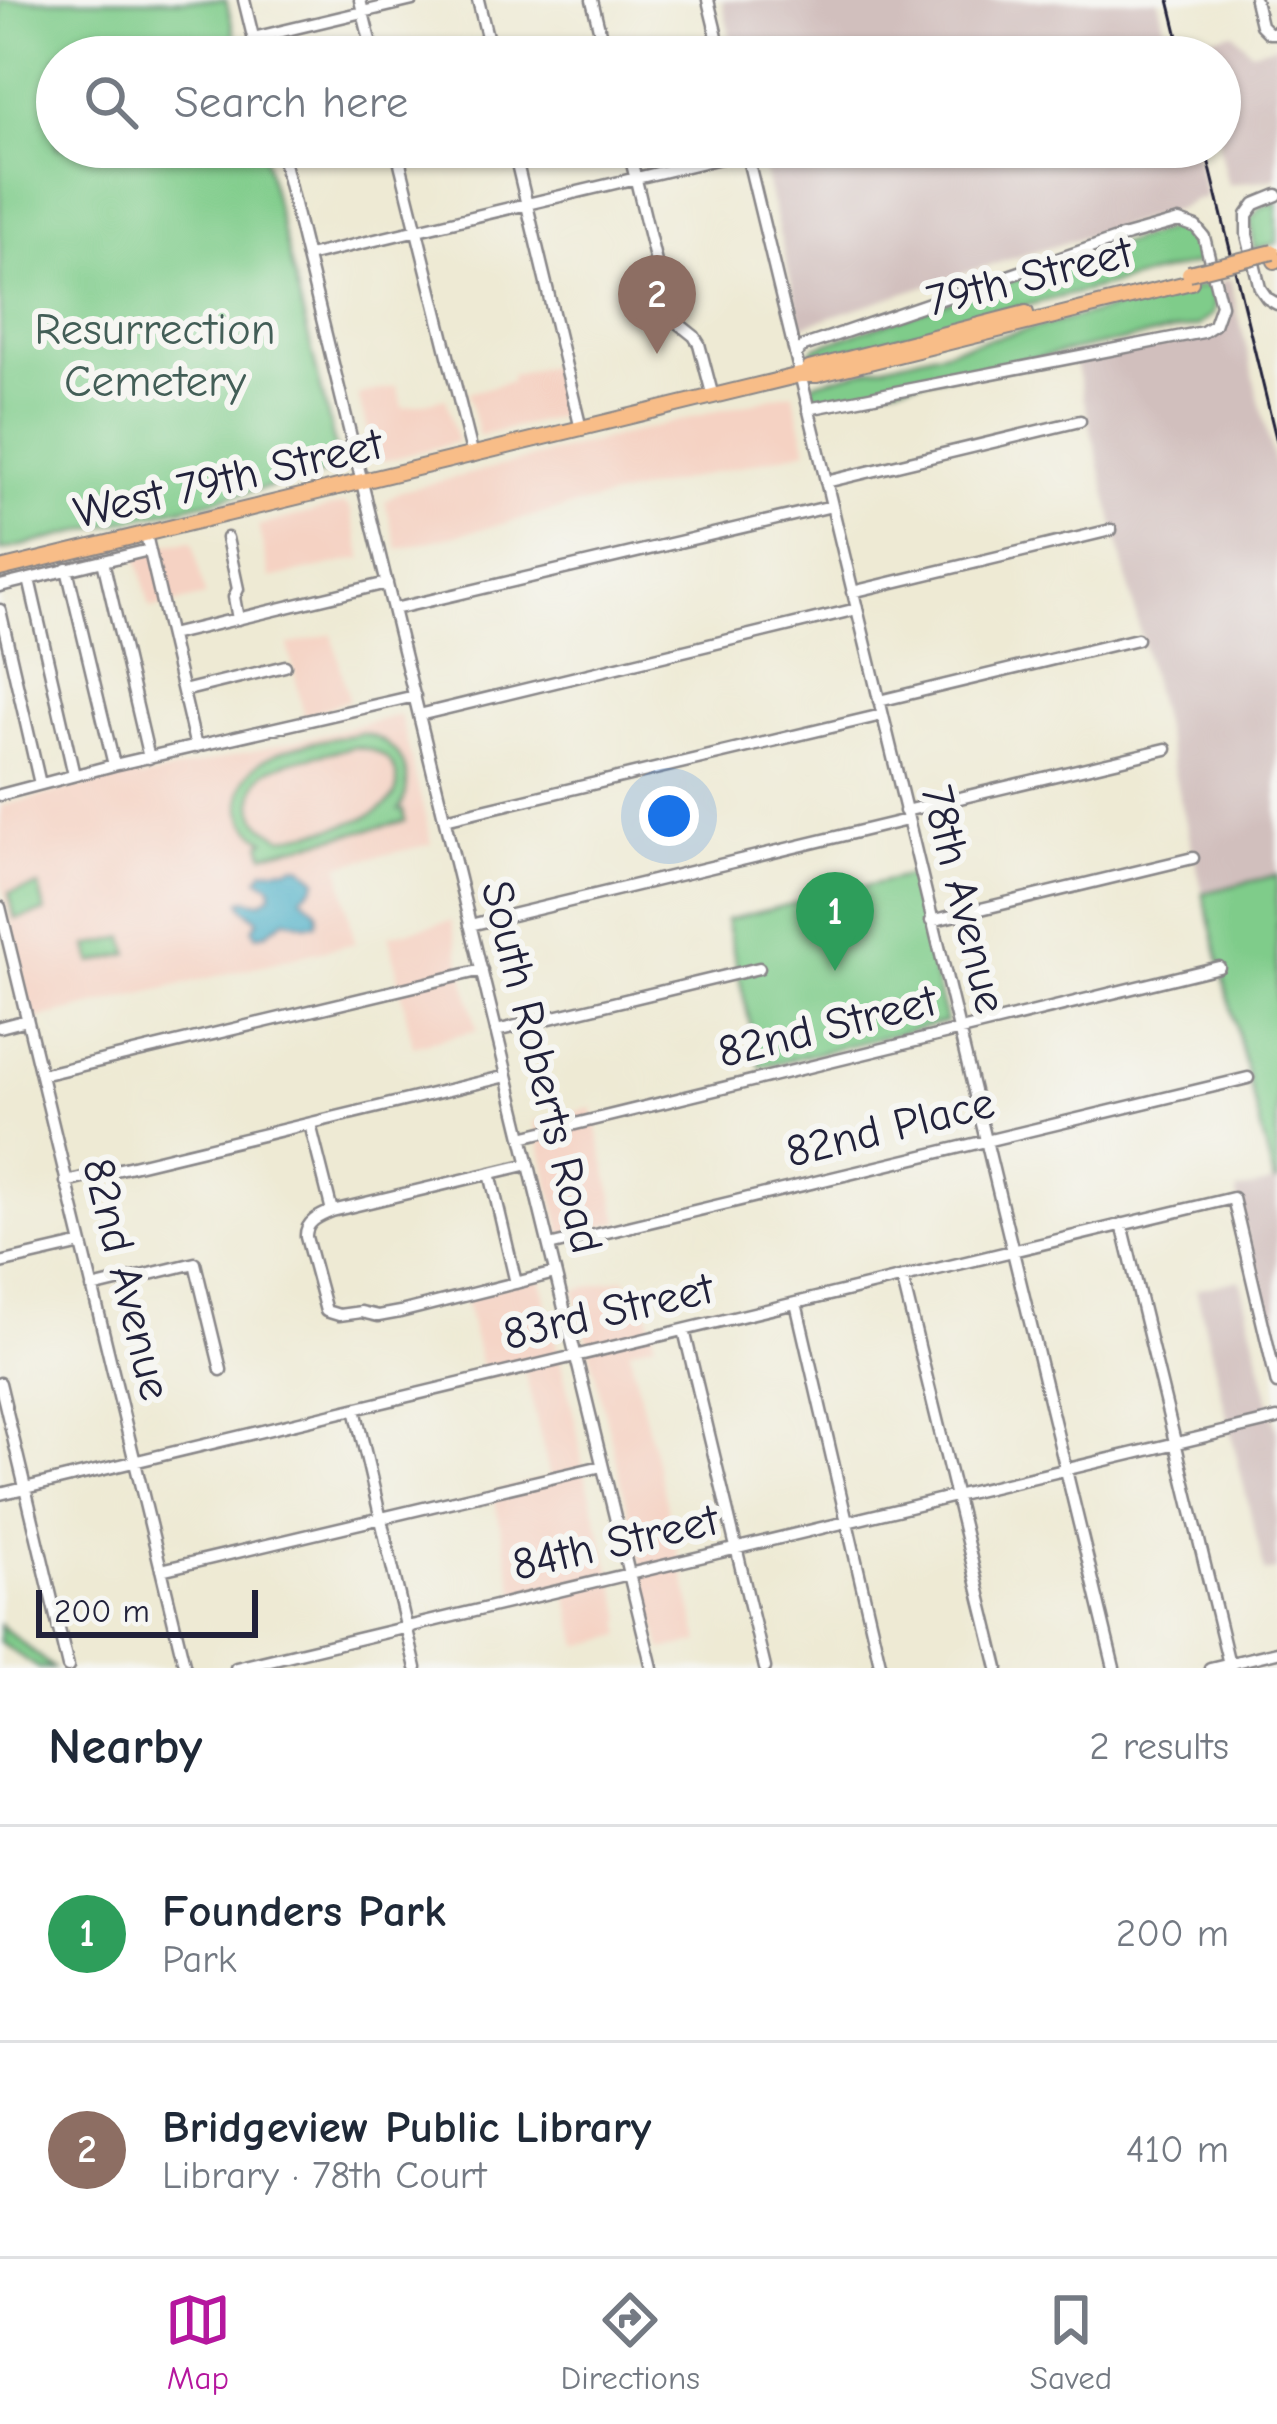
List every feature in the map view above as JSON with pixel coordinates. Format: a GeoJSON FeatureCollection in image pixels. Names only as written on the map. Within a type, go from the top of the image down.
{"type":"FeatureCollection","features":[{"type":"Feature","properties":{"kind":"main road","name":"79th Street"},"geometry":{"type":"LineString","coordinates":[[473,456],[800,375],[813,367],[1275,256]]}},
{"type":"Feature","properties":{"kind":"main road","name":"West 79th Street"},"geometry":{"type":"LineString","coordinates":[[0,569],[147,542],[473,456]]}},
{"type":"Feature","properties":{"kind":"street"},"geometry":{"type":"LineString","coordinates":[[244,0],[253,36]]}},
{"type":"Feature","properties":{"kind":"street"},"geometry":{"type":"LineString","coordinates":[[260,36],[362,6],[412,0]]}},
{"type":"Feature","properties":{"kind":"street"},"geometry":{"type":"LineString","coordinates":[[478,0],[487,36]]}},
{"type":"Feature","properties":{"kind":"street"},"geometry":{"type":"LineString","coordinates":[[592,0],[601,36]]}},
{"type":"Feature","properties":{"kind":"street"},"geometry":{"type":"LineString","coordinates":[[708,0],[717,36]]}},
{"type":"Feature","properties":{"kind":"street"},"geometry":{"type":"LineString","coordinates":[[1255,0],[1261,25],[1271,32]]}},
{"type":"Feature","properties":{"kind":"street"},"geometry":{"type":"LineString","coordinates":[[362,6],[369,36]]}},
{"type":"Feature","properties":{"kind":"street","name":"South Roberts Road"},"geometry":{"type":"LineString","coordinates":[[285,168],[652,1668]]}},
{"type":"Feature","properties":{"kind":"street"},"geometry":{"type":"LineString","coordinates":[[401,168],[473,456]]}},
{"type":"Feature","properties":{"kind":"street"},"geometry":{"type":"LineString","coordinates":[[518,168],[581,429]]}},
{"type":"Feature","properties":{"kind":"street"},"geometry":{"type":"LineString","coordinates":[[633,168],[669,316],[699,344],[713,397]]}},
{"type":"Feature","properties":{"kind":"street"},"geometry":{"type":"LineString","coordinates":[[308,256],[678,168]]}},
{"type":"Feature","properties":{"kind":"street","name":"78th Avenue"},"geometry":{"type":"LineString","coordinates":[[750,168],[1114,1668]]}},
{"type":"Feature","properties":{"kind":"street"},"geometry":{"type":"LineString","coordinates":[[1277,195],[1255,204],[1245,222],[1260,288],[1277,304]]}},
{"type":"Feature","properties":{"kind":"street"},"geometry":{"type":"LineString","coordinates":[[795,354],[804,346],[969,288],[1172,222],[1186,222],[1204,237],[1221,305],[1214,325],[1203,332],[808,409]]}},
{"type":"Feature","properties":{"kind":"street"},"geometry":{"type":"LineString","coordinates":[[826,482],[1080,421]]}},
{"type":"Feature","properties":{"kind":"street"},"geometry":{"type":"LineString","coordinates":[[394,609],[832,506]]}},
{"type":"Feature","properties":{"kind":"street"},"geometry":{"type":"LineString","coordinates":[[853,592],[1111,530]]}},
{"type":"Feature","properties":{"kind":"street"},"geometry":{"type":"LineString","coordinates":[[227,538],[238,589],[238,619]]}},
{"type":"Feature","properties":{"kind":"street"},"geometry":{"type":"LineString","coordinates":[[0,586],[103,561],[147,542],[196,747]]}},
{"type":"Feature","properties":{"kind":"street"},"geometry":{"type":"LineString","coordinates":[[103,561],[149,758]]}},
{"type":"Feature","properties":{"kind":"street"},"geometry":{"type":"LineString","coordinates":[[67,569],[114,765]]}},
{"type":"Feature","properties":{"kind":"street"},"geometry":{"type":"LineString","coordinates":[[29,579],[74,776]]}},
{"type":"Feature","properties":{"kind":"street"},"geometry":{"type":"LineString","coordinates":[[170,635],[387,583]]}},
{"type":"Feature","properties":{"kind":"street"},"geometry":{"type":"LineString","coordinates":[[419,715],[857,609]]}},
{"type":"Feature","properties":{"kind":"street"},"geometry":{"type":"LineString","coordinates":[[0,610],[40,784]]}},
{"type":"Feature","properties":{"kind":"street"},"geometry":{"type":"LineString","coordinates":[[445,819],[1137,639]]}},
{"type":"Feature","properties":{"kind":"street"},"geometry":{"type":"LineString","coordinates":[[183,691],[285,666]]}},
{"type":"Feature","properties":{"kind":"street"},"geometry":{"type":"LineString","coordinates":[[5,794],[415,696]]}},
{"type":"Feature","properties":{"kind":"street"},"geometry":{"type":"LineString","coordinates":[[470,925],[1166,748]]}},
{"type":"Feature","properties":{"kind":"street"},"geometry":{"type":"LineString","coordinates":[[931,921],[1193,858]]}},
{"type":"Feature","properties":{"kind":"street","name":"82nd Avenue"},"geometry":{"type":"LineString","coordinates":[[0,908],[184,1668]]}},
{"type":"Feature","properties":{"kind":"street"},"geometry":{"type":"LineString","coordinates":[[496,1031],[759,968]]}},
{"type":"Feature","properties":{"kind":"street","name":"82nd Street"},"geometry":{"type":"LineString","coordinates":[[522,1137],[1219,968]]}},
{"type":"Feature","properties":{"kind":"street"},"geometry":{"type":"LineString","coordinates":[[40,1075],[482,970]]}},
{"type":"Feature","properties":{"kind":"street"},"geometry":{"type":"LineString","coordinates":[[0,1027],[27,1020]]}},
{"type":"Feature","properties":{"kind":"street"},"geometry":{"type":"LineString","coordinates":[[67,1182],[507,1076]]}},
{"type":"Feature","properties":{"kind":"street","name":"82nd Place"},"geometry":{"type":"LineString","coordinates":[[549,1246],[1248,1078]]}},
{"type":"Feature","properties":{"kind":"street"},"geometry":{"type":"LineString","coordinates":[[310,1124],[332,1211]]}},
{"type":"Feature","properties":{"kind":"street"},"geometry":{"type":"LineString","coordinates":[[529,1164],[332,1211],[314,1219],[306,1231],[326,1311],[339,1315],[378,1316],[555,1273]]}},
{"type":"Feature","properties":{"kind":"street"},"geometry":{"type":"LineString","coordinates":[[490,1173],[516,1283]]}},
{"type":"Feature","properties":{"kind":"street","name":"83rd Street"},"geometry":{"type":"LineString","coordinates":[[0,1494],[1233,1198],[1277,1384]]}},
{"type":"Feature","properties":{"kind":"street"},"geometry":{"type":"LineString","coordinates":[[1122,1224],[1230,1666]]}},
{"type":"Feature","properties":{"kind":"street"},"geometry":{"type":"LineString","coordinates":[[0,1263],[82,1244]]}},
{"type":"Feature","properties":{"kind":"street"},"geometry":{"type":"LineString","coordinates":[[92,1288],[195,1263],[221,1370]]}},
{"type":"Feature","properties":{"kind":"street"},"geometry":{"type":"LineString","coordinates":[[902,1277],[998,1668]]}},
{"type":"Feature","properties":{"kind":"street"},"geometry":{"type":"LineString","coordinates":[[796,1303],[881,1668]]}},
{"type":"Feature","properties":{"kind":"street"},"geometry":{"type":"LineString","coordinates":[[684,1330],[765,1668]]}},
{"type":"Feature","properties":{"kind":"street"},"geometry":{"type":"LineString","coordinates":[[0,1383],[68,1667]]}},
{"type":"Feature","properties":{"kind":"street"},"geometry":{"type":"LineString","coordinates":[[355,1409],[416,1668]]}},
{"type":"Feature","properties":{"kind":"street","name":"84th Street"},"geometry":{"type":"LineString","coordinates":[[236,1668],[1277,1419]]}},
{"type":"Feature","properties":{"kind":"street"},"geometry":{"type":"LineString","coordinates":[[161,1570],[602,1466]]}},
{"type":"Feature","properties":{"kind":"street"},"geometry":{"type":"LineString","coordinates":[[1210,1668],[1277,1652]]}},
{"type":"Feature","properties":{"kind":"shaded area"},"geometry":{"type":"Polygon","coordinates":[[[722,0],[1158,0],[1167,36],[730,36],[722,0]]]}},
{"type":"Feature","properties":{"kind":"shaded area"},"geometry":{"type":"Polygon","coordinates":[[[1241,40],[1251,51],[1277,45],[1277,178],[1228,185],[1224,168],[1241,168],[1241,40]]]}},
{"type":"Feature","properties":{"kind":"shaded area"},"geometry":{"type":"Polygon","coordinates":[[[763,168],[1199,168],[1206,197],[1181,208],[802,326],[763,168]]]}},
{"type":"Feature","properties":{"kind":"shaded area"},"geometry":{"type":"Polygon","coordinates":[[[1230,279],[1277,475],[1277,875],[1203,893],[1075,363],[1208,336],[1225,314],[1220,281],[1230,279]]]}},
{"type":"Feature","properties":{"kind":"shaded area"},"geometry":{"type":"Polygon","coordinates":[[[554,365],[566,415],[479,436],[468,393],[511,381],[511,375],[554,365]]]}},
{"type":"Feature","properties":{"kind":"shaded area"},"geometry":{"type":"Polygon","coordinates":[[[397,386],[403,408],[446,398],[457,442],[383,461],[374,454],[358,395],[397,386]]]}},
{"type":"Feature","properties":{"kind":"shaded area"},"geometry":{"type":"Polygon","coordinates":[[[793,392],[807,450],[398,549],[385,502],[398,492],[793,392]]]}},
{"type":"Feature","properties":{"kind":"shaded area"},"geometry":{"type":"Polygon","coordinates":[[[344,504],[350,509],[363,558],[270,579],[258,526],[344,504]]]}},
{"type":"Feature","properties":{"kind":"shaded area"},"geometry":{"type":"Polygon","coordinates":[[[193,541],[205,596],[150,609],[135,547],[193,541]]]}},
{"type":"Feature","properties":{"kind":"shaded area"},"geometry":{"type":"Polygon","coordinates":[[[332,634],[349,700],[304,716],[288,645],[332,634]]]}},
{"type":"Feature","properties":{"kind":"shaded area"},"geometry":{"type":"Polygon","coordinates":[[[400,715],[432,844],[339,865],[355,943],[32,1020],[0,876],[0,806],[137,773],[139,779],[400,715]]]}},
{"type":"Feature","properties":{"kind":"shaded area"},"geometry":{"type":"Polygon","coordinates":[[[451,921],[477,1030],[413,1046],[389,935],[451,921]]]}},
{"type":"Feature","properties":{"kind":"shaded area"},"geometry":{"type":"Polygon","coordinates":[[[592,1108],[619,1222],[562,1235],[534,1122],[592,1108]]]}},
{"type":"Feature","properties":{"kind":"shaded area"},"geometry":{"type":"Polygon","coordinates":[[[1277,1182],[1277,1365],[1236,1191],[1277,1182]]]}},
{"type":"Feature","properties":{"kind":"shaded area"},"geometry":{"type":"Polygon","coordinates":[[[540,1277],[623,1616],[623,1635],[579,1646],[566,1590],[517,1602],[493,1492],[550,1477],[524,1369],[484,1378],[464,1296],[540,1277]]]}},
{"type":"Feature","properties":{"kind":"shaded area"},"geometry":{"type":"Polygon","coordinates":[[[625,1278],[626,1284],[641,1281],[655,1342],[629,1349],[700,1642],[662,1650],[575,1290],[625,1278]]]}},
{"type":"Feature","properties":{"kind":"shaded area"},"geometry":{"type":"Polygon","coordinates":[[[1240,1279],[1277,1430],[1277,1571],[1265,1573],[1196,1289],[1240,1279]]]}},
{"type":"Feature","properties":{"kind":"green space","name":"Resurrection Cemetery"},"geometry":{"type":"Polygon","coordinates":[[[0,0],[226,0],[235,36],[36,36],[36,168],[267,168],[339,462],[333,472],[0,551],[0,0]]]}},
{"type":"Feature","properties":{"kind":"green space"},"geometry":{"type":"Polygon","coordinates":[[[1277,201],[1277,243],[1254,249],[1251,220],[1261,207],[1277,201]]]}},
{"type":"Feature","properties":{"kind":"green space"},"geometry":{"type":"Polygon","coordinates":[[[1171,228],[1195,236],[1206,261],[819,357],[807,356],[816,347],[1171,228]]]}},
{"type":"Feature","properties":{"kind":"green space"},"geometry":{"type":"Polygon","coordinates":[[[1210,284],[1213,314],[1198,326],[824,399],[811,390],[813,383],[1210,284]]]}},
{"type":"Feature","properties":{"kind":"green space"},"geometry":{"type":"Polygon","coordinates":[[[362,733],[386,744],[402,761],[407,784],[399,810],[405,821],[264,854],[261,843],[265,840],[247,825],[240,802],[243,783],[253,769],[285,750],[362,733]],[[353,747],[268,771],[254,793],[259,821],[283,838],[378,811],[397,785],[393,767],[381,754],[353,747]]]}},
{"type":"Feature","properties":{"kind":"green space"},"geometry":{"type":"Polygon","coordinates":[[[910,875],[946,1022],[760,1067],[726,920],[910,875]]]}},
{"type":"Feature","properties":{"kind":"green space"},"geometry":{"type":"Polygon","coordinates":[[[1277,875],[1277,1182],[1274,1182],[1203,893],[1277,875]]]}},
{"type":"Feature","properties":{"kind":"green space"},"geometry":{"type":"Polygon","coordinates":[[[39,886],[45,912],[15,919],[9,893],[39,886]]]}},
{"type":"Feature","properties":{"kind":"green space"},"geometry":{"type":"Polygon","coordinates":[[[125,937],[129,954],[92,963],[88,946],[125,937]]]}},
{"type":"Feature","properties":{"kind":"green space"},"geometry":{"type":"Polygon","coordinates":[[[0,1625],[53,1668],[38,1668],[0,1643],[0,1625]]]}},
{"type":"Feature","properties":{"kind":"water"},"geometry":{"type":"Polygon","coordinates":[[[296,865],[317,879],[301,896],[316,909],[316,924],[286,919],[256,935],[253,929],[258,920],[241,901],[261,902],[271,895],[271,886],[258,879],[264,870],[296,865]]]}},
{"type":"Feature","properties":{"kind":"railway"},"geometry":{"type":"LineString","coordinates":[[1169,0],[1178,36]]}},
{"type":"Feature","properties":{"kind":"railway"},"geometry":{"type":"LineString","coordinates":[[1210,168],[1277,442]]}},
{"type":"Feature","properties":{"kind":"place","name":"Bridgeview Public Library"},"geometry":{"type":"Point","coordinates":[657,354]}},
{"type":"Feature","properties":{"kind":"place","name":"Founders Park"},"geometry":{"type":"Point","coordinates":[835,971]}}]}
